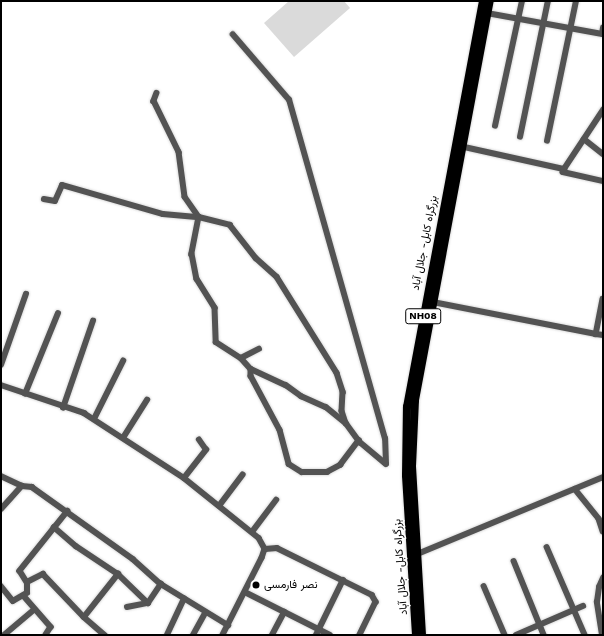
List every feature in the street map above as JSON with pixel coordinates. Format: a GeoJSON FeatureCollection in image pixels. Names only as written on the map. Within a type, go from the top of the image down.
{"type":"FeatureCollection","features":[{"type":"Feature","properties":{"kind":"highway","name":"بزرگراه کابل- جلال آباد"},"geometry":{"type":"LineString","coordinates":[[416,635],[412,466],[413,426],[432,302],[483,1]]}},
{"type":"Feature","properties":{"kind":"highway","name":"بزرگراه کابل- جلال آباد"},"geometry":{"type":"LineString","coordinates":[[422,635],[406,475],[407,407],[458,146],[490,1]]}},
{"type":"Feature","properties":{"kind":"street"},"geometry":{"type":"LineString","coordinates":[[495,126],[522,1]]}},
{"type":"Feature","properties":{"kind":"street"},"geometry":{"type":"LineString","coordinates":[[520,137],[548,1]]}},
{"type":"Feature","properties":{"kind":"street"},"geometry":{"type":"LineString","coordinates":[[547,140],[576,1]]}},
{"type":"Feature","properties":{"kind":"street"},"geometry":{"type":"LineString","coordinates":[[487,13],[602,34],[603,28]]}},
{"type":"Feature","properties":{"kind":"street"},"geometry":{"type":"LineString","coordinates":[[157,93],[154,100],[179,152],[185,197],[199,217],[192,254],[198,279],[215,308],[216,342],[240,358],[250,370],[286,385],[301,396],[326,407],[346,423],[359,440],[386,464],[385,439],[289,100],[233,35]]}},
{"type":"Feature","properties":{"kind":"street"},"geometry":{"type":"LineString","coordinates":[[564,169],[584,139],[600,119],[603,110]]}},
{"type":"Feature","properties":{"kind":"street"},"geometry":{"type":"LineString","coordinates":[[584,139],[603,154]]}},
{"type":"Feature","properties":{"kind":"street"},"geometry":{"type":"LineString","coordinates":[[458,146],[564,169]]}},
{"type":"Feature","properties":{"kind":"street"},"geometry":{"type":"LineString","coordinates":[[564,169],[563,172],[603,181]]}},
{"type":"Feature","properties":{"kind":"street"},"geometry":{"type":"LineString","coordinates":[[44,199],[55,201],[62,185],[163,214],[199,217],[230,225],[256,258],[277,277],[336,373],[343,392],[342,411],[346,423]]}},
{"type":"Feature","properties":{"kind":"street"},"geometry":{"type":"LineString","coordinates":[[1,364],[26,294]]}},
{"type":"Feature","properties":{"kind":"street"},"geometry":{"type":"LineString","coordinates":[[596,334],[603,299]]}},
{"type":"Feature","properties":{"kind":"street"},"geometry":{"type":"LineString","coordinates":[[432,302],[603,335]]}},
{"type":"Feature","properties":{"kind":"street"},"geometry":{"type":"LineString","coordinates":[[25,394],[58,313]]}},
{"type":"Feature","properties":{"kind":"street"},"geometry":{"type":"LineString","coordinates":[[63,408],[93,321]]}},
{"type":"Feature","properties":{"kind":"street"},"geometry":{"type":"LineString","coordinates":[[240,358],[259,349]]}},
{"type":"Feature","properties":{"kind":"street"},"geometry":{"type":"LineString","coordinates":[[94,419],[123,361]]}},
{"type":"Feature","properties":{"kind":"street"},"geometry":{"type":"LineString","coordinates":[[250,370],[251,376],[280,430],[289,464],[302,472],[327,472],[340,465],[359,440]]}},
{"type":"Feature","properties":{"kind":"street"},"geometry":{"type":"LineString","coordinates":[[1,385],[63,408],[84,413],[94,419],[184,478],[252,532],[265,548]]}},
{"type":"Feature","properties":{"kind":"street"},"geometry":{"type":"LineString","coordinates":[[123,438],[147,400]]}},
{"type":"Feature","properties":{"kind":"street"},"geometry":{"type":"LineString","coordinates":[[184,478],[206,450],[199,440]]}},
{"type":"Feature","properties":{"kind":"street"},"geometry":{"type":"LineString","coordinates":[[219,506],[242,475]]}},
{"type":"Feature","properties":{"kind":"street"},"geometry":{"type":"LineString","coordinates":[[1,476],[22,486],[32,487],[68,511],[133,559],[161,584],[205,613],[228,625]]}},
{"type":"Feature","properties":{"kind":"street"},"geometry":{"type":"LineString","coordinates":[[414,555],[603,477]]}},
{"type":"Feature","properties":{"kind":"street"},"geometry":{"type":"LineString","coordinates":[[1,509],[22,486]]}},
{"type":"Feature","properties":{"kind":"street"},"geometry":{"type":"LineString","coordinates":[[575,489],[599,519],[603,530]]}},
{"type":"Feature","properties":{"kind":"street"},"geometry":{"type":"LineString","coordinates":[[252,532],[276,500]]}},
{"type":"Feature","properties":{"kind":"street"},"geometry":{"type":"LineString","coordinates":[[1,586],[13,601],[27,593],[27,582],[20,571],[68,511]]}},
{"type":"Feature","properties":{"kind":"street"},"geometry":{"type":"LineString","coordinates":[[54,527],[76,546],[118,574],[148,603]]}},
{"type":"Feature","properties":{"kind":"street"},"geometry":{"type":"LineString","coordinates":[[547,547],[585,635]]}},
{"type":"Feature","properties":{"kind":"street"},"geometry":{"type":"LineString","coordinates":[[265,548],[277,548],[369,592],[376,600],[360,635]]}},
{"type":"Feature","properties":{"kind":"street"},"geometry":{"type":"LineString","coordinates":[[223,635],[265,548]]}},
{"type":"Feature","properties":{"kind":"street"},"geometry":{"type":"LineString","coordinates":[[514,561],[544,635]]}},
{"type":"Feature","properties":{"kind":"street"},"geometry":{"type":"LineString","coordinates":[[27,582],[43,574],[84,617],[105,635]]}},
{"type":"Feature","properties":{"kind":"street"},"geometry":{"type":"LineString","coordinates":[[84,617],[118,574]]}},
{"type":"Feature","properties":{"kind":"street"},"geometry":{"type":"LineString","coordinates":[[602,635],[597,602],[599,587],[603,578]]}},
{"type":"Feature","properties":{"kind":"street"},"geometry":{"type":"LineString","coordinates":[[318,632],[343,580]]}},
{"type":"Feature","properties":{"kind":"street"},"geometry":{"type":"LineString","coordinates":[[127,607],[148,603],[161,584]]}},
{"type":"Feature","properties":{"kind":"street"},"geometry":{"type":"LineString","coordinates":[[484,586],[505,635]]}},
{"type":"Feature","properties":{"kind":"street"},"geometry":{"type":"LineString","coordinates":[[245,592],[284,612],[318,632],[330,635]]}},
{"type":"Feature","properties":{"kind":"street"},"geometry":{"type":"LineString","coordinates":[[24,596],[34,610],[51,627],[47,635]]}},
{"type":"Feature","properties":{"kind":"street"},"geometry":{"type":"LineString","coordinates":[[167,635],[184,599]]}},
{"type":"Feature","properties":{"kind":"street"},"geometry":{"type":"LineString","coordinates":[[516,635],[583,606]]}},
{"type":"Feature","properties":{"kind":"street"},"geometry":{"type":"LineString","coordinates":[[4,635],[34,610]]}},
{"type":"Feature","properties":{"kind":"street"},"geometry":{"type":"LineString","coordinates":[[272,635],[284,612]]}},
{"type":"Feature","properties":{"kind":"street"},"geometry":{"type":"LineString","coordinates":[[193,635],[205,613]]}},
{"type":"Feature","properties":{"kind":"shaded area"},"geometry":{"type":"Polygon","coordinates":[[[289,1],[344,1],[350,8],[294,57],[264,23],[289,1]]]}},
{"type":"Feature","properties":{"kind":"place","name":"نصر فارمسی"},"geometry":{"type":"Point","coordinates":[256,585]}}]}
